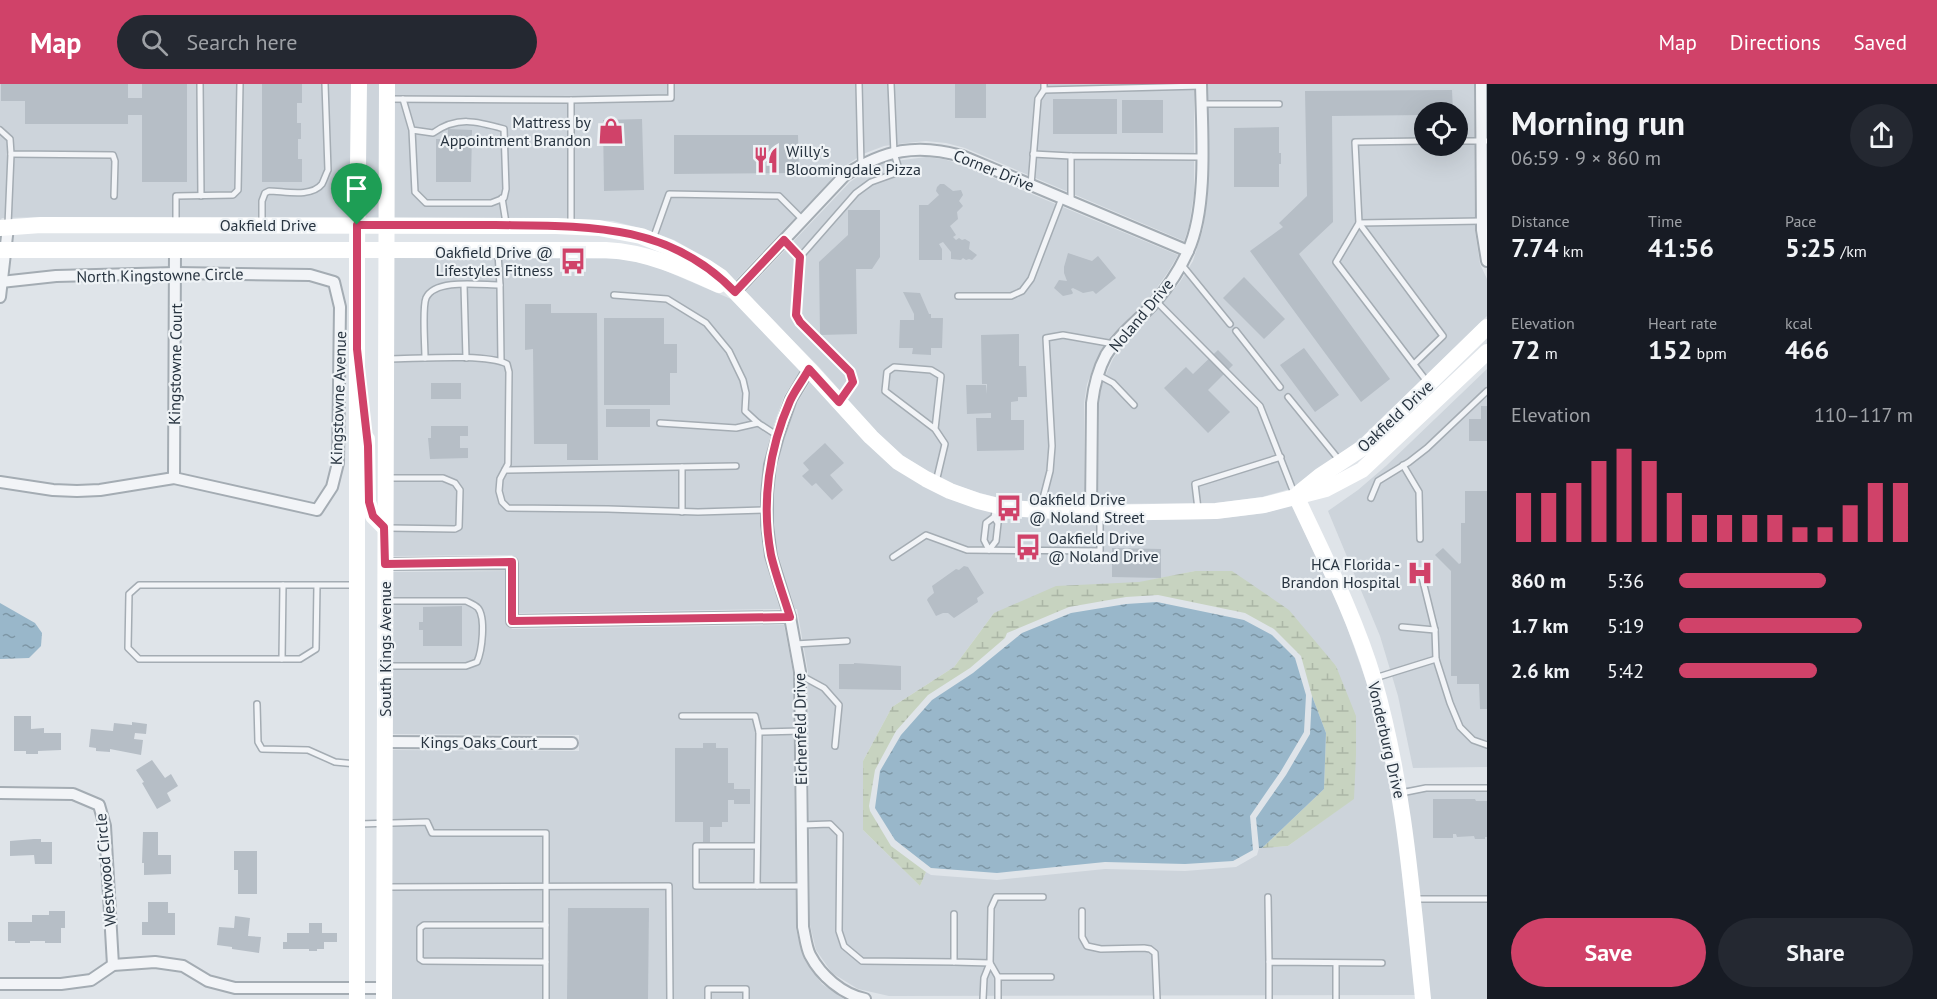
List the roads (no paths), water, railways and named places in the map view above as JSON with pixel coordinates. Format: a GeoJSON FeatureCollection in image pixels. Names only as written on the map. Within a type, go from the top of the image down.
{"type":"FeatureCollection","features":[{"type":"Feature","properties":{"kind":"street","name":"South Kings Avenue"},"geometry":{"type":"LineString","coordinates":[[357,993],[359,84]]}},
{"type":"Feature","properties":{"kind":"street"},"geometry":{"type":"LineString","coordinates":[[1481,84],[1485,141],[1482,220],[1487,261]]}},
{"type":"Feature","properties":{"kind":"street","name":"Noland Drive"},"geometry":{"type":"LineString","coordinates":[[1095,513],[1092,403],[1098,375],[1114,344],[1156,301],[1188,251],[1196,228],[1201,194],[1201,85]]}},
{"type":"Feature","properties":{"kind":"street","name":"South Kings Avenue"},"geometry":{"type":"LineString","coordinates":[[384,993],[386,225],[392,94]]}},
{"type":"Feature","properties":{"kind":"street","name":"Corner Drive"},"geometry":{"type":"LineString","coordinates":[[735,292],[845,175],[887,154],[926,149],[962,156],[1188,251]]}},
{"type":"Feature","properties":{"kind":"street","name":"Oakfield Drive"},"geometry":{"type":"LineString","coordinates":[[4,227],[571,226],[612,230],[652,240],[686,255],[721,277],[871,437],[898,462],[936,484],[978,501],[995,511],[1095,513],[1241,509],[1326,489],[1362,470],[1436,389],[1487,327]]}},
{"type":"Feature","properties":{"kind":"street"},"geometry":{"type":"LineString","coordinates":[[0,297],[4,227]]}},
{"type":"Feature","properties":{"kind":"street","name":"Oakfield Drive"},"geometry":{"type":"LineString","coordinates":[[3,249],[606,250],[639,254],[670,264],[735,292]]}},
{"type":"Feature","properties":{"kind":"street","name":"Kingstowne Court"},"geometry":{"type":"LineString","coordinates":[[174,478],[175,250]]}},
{"type":"Feature","properties":{"kind":"street","name":"North Kingstowne Circle"},"geometry":{"type":"LineString","coordinates":[[1,282],[56,276],[176,273],[310,275],[334,282]]}},
{"type":"Feature","properties":{"kind":"street","name":"Kingstowne Avenue"},"geometry":{"type":"LineString","coordinates":[[174,478],[317,510],[332,487],[338,463],[340,308],[334,282]]}},
{"type":"Feature","properties":{"kind":"street"},"geometry":{"type":"LineString","coordinates":[[357,349],[368,446],[369,502],[373,516],[384,527]]}},
{"type":"Feature","properties":{"kind":"street","name":"Oakfield Drive"},"geometry":{"type":"LineString","coordinates":[[1296,496],[1320,476],[1364,447],[1436,389],[1487,352]]}},
{"type":"Feature","properties":{"kind":"street","name":"Eichenfeld Drive"},"geometry":{"type":"LineString","coordinates":[[809,369],[791,399],[778,436],[770,465],[767,510],[771,556],[790,617],[800,675],[803,927],[810,954],[827,979],[855,997],[865,999]]}},
{"type":"Feature","properties":{"kind":"street"},"geometry":{"type":"LineString","coordinates":[[0,482],[77,491],[100,490],[174,478]]}},
{"type":"Feature","properties":{"kind":"street","name":"Vonderburg Drive"},"geometry":{"type":"LineString","coordinates":[[1296,496],[1349,609],[1373,678],[1384,719],[1400,793],[1423,999]]}},
{"type":"Feature","properties":{"kind":"street"},"geometry":{"type":"LineString","coordinates":[[385,564],[512,562],[512,621],[790,617]]}},
{"type":"Feature","properties":{"kind":"street","name":"Kings Oaks Court"},"geometry":{"type":"LineString","coordinates":[[385,742],[572,743]]}},
{"type":"Feature","properties":{"kind":"street","name":"Westwood Circle"},"geometry":{"type":"LineString","coordinates":[[0,793],[74,794],[99,805],[105,826],[113,965]]}},
{"type":"Feature","properties":{"kind":"street"},"geometry":{"type":"LineString","coordinates":[[0,984],[62,984],[91,980],[113,965],[155,962],[183,966],[208,981],[235,988],[384,993]]}},
{"type":"Feature","properties":{"kind":"lane"},"geometry":{"type":"LineString","coordinates":[[200,84],[201,196]]}},
{"type":"Feature","properties":{"kind":"lane"},"geometry":{"type":"LineString","coordinates":[[176,225],[176,196],[233,195],[238,190],[240,84]]}},
{"type":"Feature","properties":{"kind":"lane"},"geometry":{"type":"LineString","coordinates":[[262,225],[262,201],[265,192],[308,192],[321,184],[325,177],[328,170],[325,84]]}},
{"type":"Feature","properties":{"kind":"lane"},"geometry":{"type":"LineString","coordinates":[[392,94],[571,100],[671,98],[671,84]]}},
{"type":"Feature","properties":{"kind":"lane"},"geometry":{"type":"LineString","coordinates":[[859,84],[861,165]]}},
{"type":"Feature","properties":{"kind":"lane"},"geometry":{"type":"LineString","coordinates":[[839,402],[853,382],[850,372],[800,322],[796,315],[800,257],[856,193],[871,182],[896,173],[898,166],[894,153],[891,84]]}},
{"type":"Feature","properties":{"kind":"lane"},"geometry":{"type":"LineString","coordinates":[[1031,185],[1038,99],[1044,87],[1201,85]]}},
{"type":"Feature","properties":{"kind":"lane"},"geometry":{"type":"LineString","coordinates":[[392,94],[412,130],[415,192],[426,203],[491,203],[502,198]]}},
{"type":"Feature","properties":{"kind":"lane"},"geometry":{"type":"LineString","coordinates":[[571,100],[571,226]]}},
{"type":"Feature","properties":{"kind":"lane"},"geometry":{"type":"LineString","coordinates":[[1201,104],[1279,104]]}},
{"type":"Feature","properties":{"kind":"lane"},"geometry":{"type":"LineString","coordinates":[[412,130],[433,133],[445,124],[461,120],[504,129],[506,189],[502,198],[506,225]]}},
{"type":"Feature","properties":{"kind":"lane"},"geometry":{"type":"LineString","coordinates":[[0,130],[10,139],[11,154],[4,227]]}},
{"type":"Feature","properties":{"kind":"lane"},"geometry":{"type":"LineString","coordinates":[[1414,141],[1355,142],[1359,224],[1336,262],[1414,364],[1436,389]]}},
{"type":"Feature","properties":{"kind":"lane"},"geometry":{"type":"LineString","coordinates":[[1468,141],[1485,141]]}},
{"type":"Feature","properties":{"kind":"lane"},"geometry":{"type":"LineString","coordinates":[[11,154],[110,154],[115,158],[114,196]]}},
{"type":"Feature","properties":{"kind":"lane"},"geometry":{"type":"LineString","coordinates":[[1033,154],[1201,156]]}},
{"type":"Feature","properties":{"kind":"lane"},"geometry":{"type":"LineString","coordinates":[[958,296],[1011,296],[1022,291],[1031,279],[1067,200],[1071,156]]}},
{"type":"Feature","properties":{"kind":"lane"},"geometry":{"type":"LineString","coordinates":[[652,240],[669,194],[779,196],[803,220]]}},
{"type":"Feature","properties":{"kind":"lane"},"geometry":{"type":"LineString","coordinates":[[1359,224],[1482,220]]}},
{"type":"Feature","properties":{"kind":"lane"},"geometry":{"type":"LineString","coordinates":[[1359,224],[1443,336],[1414,364]]}},
{"type":"Feature","properties":{"kind":"lane"},"geometry":{"type":"LineString","coordinates":[[784,240],[800,257]]}},
{"type":"Feature","properties":{"kind":"lane"},"geometry":{"type":"LineString","coordinates":[[498,250],[501,361]]}},
{"type":"Feature","properties":{"kind":"lane"},"geometry":{"type":"LineString","coordinates":[[1181,264],[1230,324]]}},
{"type":"Feature","properties":{"kind":"lane"},"geometry":{"type":"LineString","coordinates":[[425,358],[425,300],[431,291],[442,285],[500,285]]}},
{"type":"Feature","properties":{"kind":"lane"},"geometry":{"type":"LineString","coordinates":[[464,285],[466,358]]}},
{"type":"Feature","properties":{"kind":"lane"},"geometry":{"type":"LineString","coordinates":[[614,295],[667,299],[706,323],[729,351],[746,393],[745,411],[778,436]]}},
{"type":"Feature","properties":{"kind":"lane"},"geometry":{"type":"LineString","coordinates":[[1156,301],[1260,406],[1296,496]]}},
{"type":"Feature","properties":{"kind":"lane"},"geometry":{"type":"LineString","coordinates":[[1236,331],[1280,387]]}},
{"type":"Feature","properties":{"kind":"lane"},"geometry":{"type":"LineString","coordinates":[[1040,511],[1050,471],[1052,446],[1046,338],[1064,335],[1114,344]]}},
{"type":"Feature","properties":{"kind":"lane"},"geometry":{"type":"LineString","coordinates":[[386,359],[466,358],[501,361],[507,364],[509,372],[508,464],[500,479],[499,491],[502,502],[508,508],[682,512],[767,510]]}},
{"type":"Feature","properties":{"kind":"lane"},"geometry":{"type":"LineString","coordinates":[[935,429],[941,376],[931,370],[894,367],[887,372],[885,391],[935,429],[945,444],[936,484]]}},
{"type":"Feature","properties":{"kind":"lane"},"geometry":{"type":"LineString","coordinates":[[1098,375],[1113,383],[1134,405]]}},
{"type":"Feature","properties":{"kind":"lane"},"geometry":{"type":"LineString","coordinates":[[1371,498],[1378,481],[1427,448],[1487,391]]}},
{"type":"Feature","properties":{"kind":"lane"},"geometry":{"type":"LineString","coordinates":[[1288,397],[1341,463]]}},
{"type":"Feature","properties":{"kind":"lane"},"geometry":{"type":"LineString","coordinates":[[660,423],[736,428],[758,423]]}},
{"type":"Feature","properties":{"kind":"lane"},"geometry":{"type":"LineString","coordinates":[[1198,511],[1195,484],[1281,457]]}},
{"type":"Feature","properties":{"kind":"lane"},"geometry":{"type":"LineString","coordinates":[[1403,465],[1419,492],[1420,539]]}},
{"type":"Feature","properties":{"kind":"lane"},"geometry":{"type":"LineString","coordinates":[[505,470],[736,466]]}},
{"type":"Feature","properties":{"kind":"lane"},"geometry":{"type":"LineString","coordinates":[[682,467],[682,512]]}},
{"type":"Feature","properties":{"kind":"lane"},"geometry":{"type":"LineString","coordinates":[[384,527],[455,529],[460,524],[460,490],[456,483],[443,478],[385,478]]}},
{"type":"Feature","properties":{"kind":"lane"},"geometry":{"type":"LineString","coordinates":[[989,550],[984,540],[986,523],[995,511]]}},
{"type":"Feature","properties":{"kind":"lane"},"geometry":{"type":"LineString","coordinates":[[989,550],[996,541],[998,523],[995,511]]}},
{"type":"Feature","properties":{"kind":"lane"},"geometry":{"type":"LineString","coordinates":[[893,557],[926,535],[967,550],[1100,551],[1095,513]]}},
{"type":"Feature","properties":{"kind":"lane"},"geometry":{"type":"LineString","coordinates":[[1421,573],[1435,630],[1436,659],[1450,703],[1460,728],[1473,740],[1487,745]]}},
{"type":"Feature","properties":{"kind":"lane"},"geometry":{"type":"LineString","coordinates":[[317,585],[316,650],[300,659],[140,659],[128,648],[129,594],[140,585],[317,585],[357,585]]}},
{"type":"Feature","properties":{"kind":"lane"},"geometry":{"type":"LineString","coordinates":[[282,585],[282,659]]}},
{"type":"Feature","properties":{"kind":"lane"},"geometry":{"type":"LineString","coordinates":[[385,601],[466,601],[474,604],[480,611],[482,651],[477,662],[466,666],[385,666]]}},
{"type":"Feature","properties":{"kind":"lane"},"geometry":{"type":"LineString","coordinates":[[1402,627],[1435,630]]}},
{"type":"Feature","properties":{"kind":"lane"},"geometry":{"type":"LineString","coordinates":[[795,644],[847,641]]}},
{"type":"Feature","properties":{"kind":"lane"},"geometry":{"type":"LineString","coordinates":[[1373,678],[1436,659]]}},
{"type":"Feature","properties":{"kind":"lane"},"geometry":{"type":"LineString","coordinates":[[800,675],[824,688],[839,705],[835,746]]}},
{"type":"Feature","properties":{"kind":"lane"},"geometry":{"type":"LineString","coordinates":[[257,704],[258,742],[262,748],[308,750],[335,762],[357,764]]}},
{"type":"Feature","properties":{"kind":"lane"},"geometry":{"type":"LineString","coordinates":[[682,716],[755,716],[759,732],[757,886]]}},
{"type":"Feature","properties":{"kind":"lane"},"geometry":{"type":"LineString","coordinates":[[759,732],[801,731]]}},
{"type":"Feature","properties":{"kind":"lane"},"geometry":{"type":"LineString","coordinates":[[1400,793],[1426,789],[1487,788]]}},
{"type":"Feature","properties":{"kind":"lane"},"geometry":{"type":"LineString","coordinates":[[357,824],[427,822],[432,833],[546,832],[546,999]]}},
{"type":"Feature","properties":{"kind":"lane"},"geometry":{"type":"LineString","coordinates":[[802,825],[830,824],[840,834],[839,931],[844,946],[862,961],[990,963]]}},
{"type":"Feature","properties":{"kind":"lane"},"geometry":{"type":"LineString","coordinates":[[757,846],[696,846],[696,885],[803,886]]}},
{"type":"Feature","properties":{"kind":"lane"},"geometry":{"type":"LineString","coordinates":[[384,887],[669,886],[670,999]]}},
{"type":"Feature","properties":{"kind":"lane"},"geometry":{"type":"LineString","coordinates":[[983,999],[984,978],[990,963],[991,908],[996,897],[1043,897]]}},
{"type":"Feature","properties":{"kind":"lane"},"geometry":{"type":"LineString","coordinates":[[1268,897],[1269,999]]}},
{"type":"Feature","properties":{"kind":"lane"},"geometry":{"type":"LineString","coordinates":[[1413,899],[1487,898]]}},
{"type":"Feature","properties":{"kind":"lane"},"geometry":{"type":"LineString","coordinates":[[1082,911],[1082,937],[1087,946],[1101,949],[1144,948],[1155,953],[1157,999]]}},
{"type":"Feature","properties":{"kind":"lane"},"geometry":{"type":"LineString","coordinates":[[954,914],[954,962]]}},
{"type":"Feature","properties":{"kind":"lane"},"geometry":{"type":"LineString","coordinates":[[546,925],[424,925],[420,928],[420,959],[423,962],[546,962]]}},
{"type":"Feature","properties":{"kind":"lane"},"geometry":{"type":"LineString","coordinates":[[1269,962],[1382,963]]}},
{"type":"Feature","properties":{"kind":"lane"},"geometry":{"type":"LineString","coordinates":[[990,963],[998,977],[998,999]]}},
{"type":"Feature","properties":{"kind":"lane"},"geometry":{"type":"LineString","coordinates":[[1336,963],[1336,999]]}},
{"type":"Feature","properties":{"kind":"lane"},"geometry":{"type":"LineString","coordinates":[[998,977],[1051,977]]}},
{"type":"Feature","properties":{"kind":"lane"},"geometry":{"type":"LineString","coordinates":[[708,999],[708,989],[746,989],[746,999]]}},
{"type":"Feature","properties":{"kind":"water"},"geometry":{"type":"Polygon","coordinates":[[[1157,602],[1244,620],[1272,635],[1295,658],[1306,695],[1304,732],[1250,816],[1253,850],[1233,861],[1185,864],[1105,862],[997,873],[931,868],[895,840],[875,808],[880,771],[901,735],[932,700],[973,673],[1022,633],[1071,613],[1126,604],[1157,602]]]}},
{"type":"Feature","properties":{"kind":"water"},"geometry":{"type":"Polygon","coordinates":[[[0,603],[35,623],[42,633],[41,646],[29,658],[0,659],[0,603]]]}},
{"type":"Feature","properties":{"kind":"water"},"geometry":{"type":"Polygon","coordinates":[[[1312,696],[1326,733],[1324,789],[1262,848],[1259,848],[1256,818],[1286,775],[1310,734],[1312,696]]]}},
{"type":"Feature","properties":{"kind":"place","name":"Mattress by Appointment Brandon"},"geometry":{"type":"Point","coordinates":[611,131]}},
{"type":"Feature","properties":{"kind":"place","name":"Willy's Bloomingdale Pizza"},"geometry":{"type":"Point","coordinates":[766,160]}},
{"type":"Feature","properties":{"kind":"place","name":"Oakfield Drive @ Lifestyles Fitness"},"geometry":{"type":"Point","coordinates":[573,261]}},
{"type":"Feature","properties":{"kind":"place","name":"Oakfield Drive @ Noland Street"},"geometry":{"type":"Point","coordinates":[1009,508]}},
{"type":"Feature","properties":{"kind":"place","name":"Oakfield Drive @ Noland Drive"},"geometry":{"type":"Point","coordinates":[1028,547]}},
{"type":"Feature","properties":{"kind":"place","name":"HCA Florida - Brandon Hospital"},"geometry":{"type":"Point","coordinates":[1420,573]}}]}
